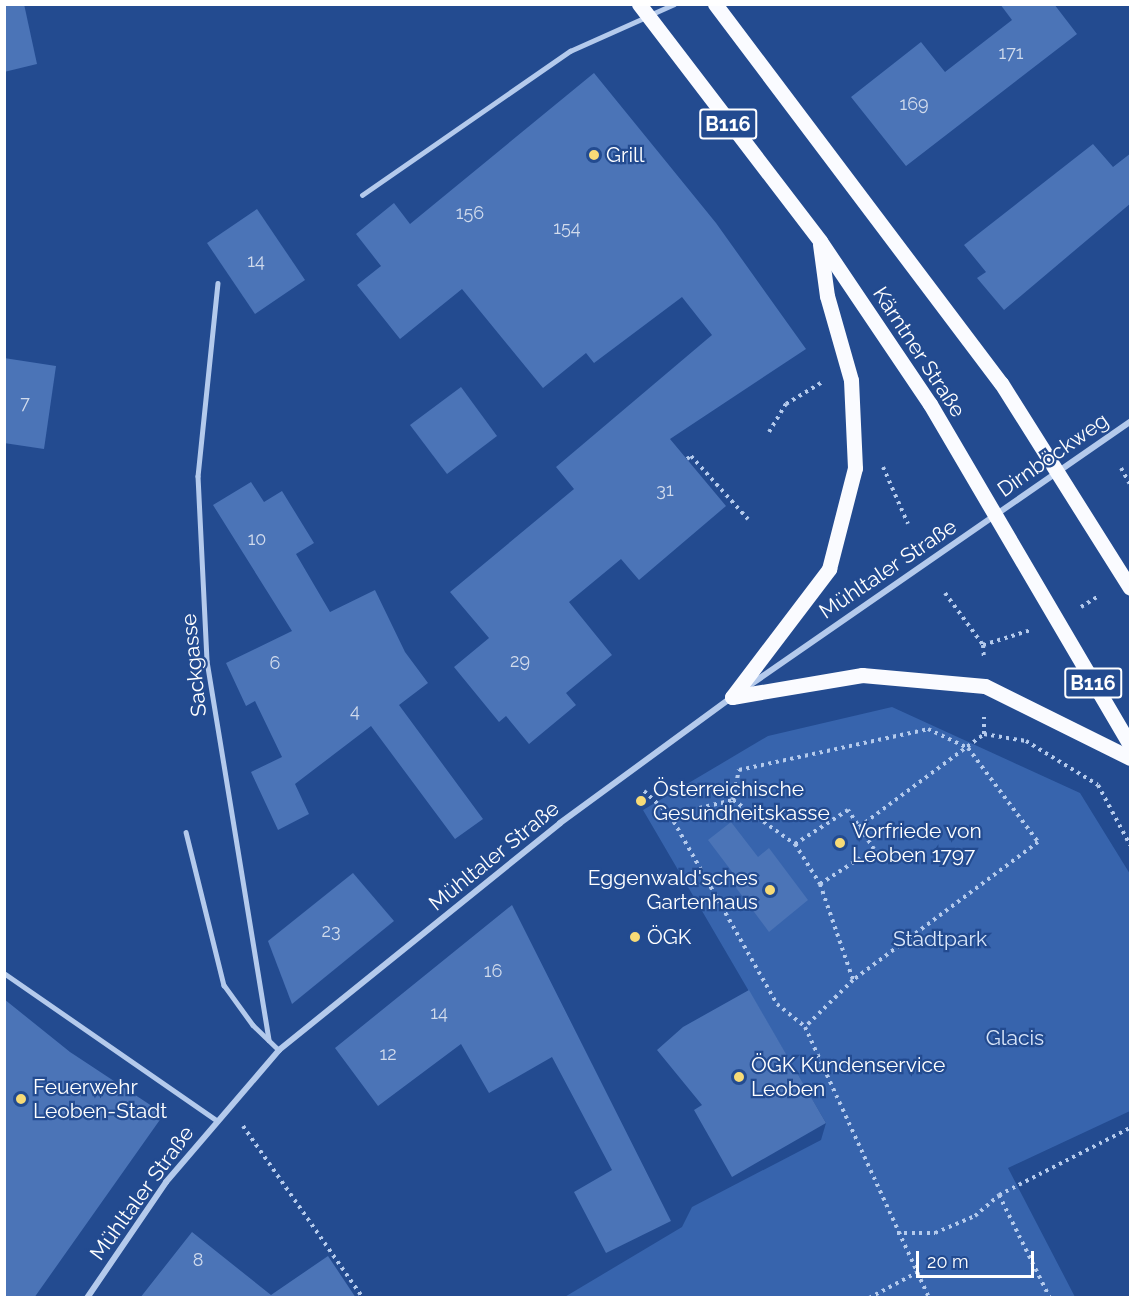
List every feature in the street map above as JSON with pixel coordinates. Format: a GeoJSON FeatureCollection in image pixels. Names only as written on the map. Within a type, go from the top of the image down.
{"type":"FeatureCollection","features":[{"type":"Feature","properties":{"kind":"main road","name":"Kärntner Straße"},"geometry":{"type":"LineString","coordinates":[[715,4],[1001,383],[1131,588]]}},
{"type":"Feature","properties":{"kind":"main road","name":"Kärntner Straße"},"geometry":{"type":"LineString","coordinates":[[644,10],[820,241],[930,404],[994,516],[1131,744]]}},
{"type":"Feature","properties":{"kind":"main road"},"geometry":{"type":"LineString","coordinates":[[732,697],[829,569],[855,468],[851,380],[827,296],[820,241]]}},
{"type":"Feature","properties":{"kind":"main road"},"geometry":{"type":"LineString","coordinates":[[732,697],[862,675],[985,686],[1131,758]]}},
{"type":"Feature","properties":{"kind":"street","name":"Dirnböckweg"},"geometry":{"type":"LineString","coordinates":[[994,516],[1131,422]]}},
{"type":"Feature","properties":{"kind":"street","name":"Mühltaler Straße"},"geometry":{"type":"LineString","coordinates":[[87,1298],[166,1182],[216,1120],[279,1050],[625,775],[732,697],[994,516]]}},
{"type":"Feature","properties":{"kind":"lane"},"geometry":{"type":"LineString","coordinates":[[362,195],[570,51],[644,10],[674,4]]}},
{"type":"Feature","properties":{"kind":"lane","name":"Sackgasse"},"geometry":{"type":"LineString","coordinates":[[218,283],[198,476],[207,661],[268,1040]]}},
{"type":"Feature","properties":{"kind":"lane"},"geometry":{"type":"LineString","coordinates":[[186,832],[224,985],[268,1040],[279,1050]]}},
{"type":"Feature","properties":{"kind":"lane"},"geometry":{"type":"LineString","coordinates":[[4,973],[216,1120]]}},
{"type":"Feature","properties":{"kind":"path"},"geometry":{"type":"LineString","coordinates":[[769,432],[786,404],[829,378]]}},
{"type":"Feature","properties":{"kind":"path"},"geometry":{"type":"LineString","coordinates":[[687,459],[691,456],[748,519]]}},
{"type":"Feature","properties":{"kind":"path"},"geometry":{"type":"LineString","coordinates":[[877,467],[886,467],[908,524]]}},
{"type":"Feature","properties":{"kind":"path"},"geometry":{"type":"LineString","coordinates":[[1121,468],[1131,484]]}},
{"type":"Feature","properties":{"kind":"path"},"geometry":{"type":"LineString","coordinates":[[945,593],[983,645]]}},
{"type":"Feature","properties":{"kind":"path"},"geometry":{"type":"LineString","coordinates":[[733,800],[739,770],[928,729],[968,748],[1038,842],[853,980],[805,1026]]}},
{"type":"Feature","properties":{"kind":"path"},"geometry":{"type":"LineString","coordinates":[[859,827],[984,734],[1026,741],[1098,785],[1131,845]]}},
{"type":"Feature","properties":{"kind":"path"},"geometry":{"type":"LineString","coordinates":[[625,775],[670,815],[777,1004],[805,1026],[896,1233],[918,1272],[929,1298]]}},
{"type":"Feature","properties":{"kind":"path"},"geometry":{"type":"LineString","coordinates":[[670,815],[733,800],[795,844],[820,884],[853,980]]}},
{"type":"Feature","properties":{"kind":"path"},"geometry":{"type":"LineString","coordinates":[[795,844],[848,810],[874,849],[820,884]]}},
{"type":"Feature","properties":{"kind":"path"},"geometry":{"type":"LineString","coordinates":[[229,1106],[363,1298]]}},
{"type":"Feature","properties":{"kind":"path"},"geometry":{"type":"LineString","coordinates":[[896,1233],[935,1233],[975,1216],[999,1195],[1131,1128]]}},
{"type":"Feature","properties":{"kind":"path"},"geometry":{"type":"LineString","coordinates":[[999,1195],[1050,1298]]}},
{"type":"Feature","properties":{"kind":"path"},"geometry":{"type":"LineString","coordinates":[[869,1298],[918,1272]]}},
{"type":"Feature","properties":{"kind":"green space","name":"Stadtpark"},"geometry":{"type":"Polygon","coordinates":[[[892,707],[1080,793],[1130,874],[1130,1111],[1008,1168],[1075,1297],[563,1298],[682,1227],[692,1207],[821,1140],[826,1123],[643,810],[768,736],[892,707]]]}},
{"type":"Feature","properties":{"kind":"building"},"geometry":{"type":"Polygon","coordinates":[[[4,4],[24,4],[37,64],[4,72],[4,4]]]}},
{"type":"Feature","properties":{"kind":"building"},"geometry":{"type":"Polygon","coordinates":[[[1000,4],[1054,4],[1077,34],[906,166],[851,97],[921,42],[945,72],[1012,20],[1000,4]]]}},
{"type":"Feature","properties":{"kind":"building"},"geometry":{"type":"Polygon","coordinates":[[[594,73],[716,223],[806,349],[670,439],[726,506],[639,580],[621,559],[569,602],[612,655],[566,693],[576,705],[529,744],[506,716],[499,722],[454,667],[489,638],[450,592],[574,489],[556,467],[712,335],[682,297],[594,363],[586,353],[543,388],[462,289],[400,339],[357,285],[381,266],[356,234],[394,203],[410,224],[594,73]]]}},
{"type":"Feature","properties":{"kind":"building"},"geometry":{"type":"Polygon","coordinates":[[[1093,144],[1113,167],[1131,153],[1131,203],[1004,310],[977,278],[986,272],[964,245],[1093,144]]]}},
{"type":"Feature","properties":{"kind":"building"},"geometry":{"type":"Polygon","coordinates":[[[257,209],[305,280],[255,314],[207,243],[257,209]]]}},
{"type":"Feature","properties":{"kind":"building"},"geometry":{"type":"Polygon","coordinates":[[[4,358],[56,366],[44,449],[4,443],[4,358]]]}},
{"type":"Feature","properties":{"kind":"building"},"geometry":{"type":"Polygon","coordinates":[[[461,387],[497,436],[447,474],[410,425],[461,387]]]}},
{"type":"Feature","properties":{"kind":"building"},"geometry":{"type":"Polygon","coordinates":[[[251,482],[264,502],[282,491],[314,543],[296,554],[330,612],[375,590],[405,652],[428,683],[399,705],[483,819],[455,839],[371,726],[295,784],[309,814],[278,830],[251,772],[282,757],[255,701],[246,706],[226,663],[292,631],[213,505],[251,482]]]}},
{"type":"Feature","properties":{"kind":"building","name":"Eggenwald'sches Gartenhaus"},"geometry":{"type":"Polygon","coordinates":[[[731,822],[758,857],[769,848],[808,900],[769,932],[731,881],[736,877],[708,840],[731,822]]]}},
{"type":"Feature","properties":{"kind":"building"},"geometry":{"type":"Polygon","coordinates":[[[353,873],[394,921],[292,1004],[268,941],[353,873]]]}},
{"type":"Feature","properties":{"kind":"building"},"geometry":{"type":"Polygon","coordinates":[[[512,905],[671,1221],[606,1253],[574,1192],[612,1170],[552,1057],[489,1093],[461,1044],[378,1106],[335,1048],[512,905]]]}},
{"type":"Feature","properties":{"kind":"building","name":"ÖGK Kundenservice Leoben"},"geometry":{"type":"Polygon","coordinates":[[[749,990],[826,1123],[732,1177],[694,1110],[702,1105],[657,1050],[683,1027],[749,990]]]}},
{"type":"Feature","properties":{"kind":"building"},"geometry":{"type":"Polygon","coordinates":[[[4,999],[70,1052],[164,1114],[34,1298],[4,1298],[4,999]]]}},
{"type":"Feature","properties":{"kind":"building"},"geometry":{"type":"Polygon","coordinates":[[[192,1232],[271,1295],[328,1256],[356,1298],[140,1298],[192,1232]]]}},
{"type":"Feature","properties":{"kind":"place","name":"Grill"},"geometry":{"type":"Point","coordinates":[594,155]}},
{"type":"Feature","properties":{"kind":"place","name":"Österreichische Gesundheitskasse"},"geometry":{"type":"Point","coordinates":[641,801]}},
{"type":"Feature","properties":{"kind":"place","name":"Vorfriede von Leoben 1797"},"geometry":{"type":"Point","coordinates":[840,843]}},
{"type":"Feature","properties":{"kind":"place","name":"Eggenwald'sches Gartenhaus"},"geometry":{"type":"Point","coordinates":[770,890]}},
{"type":"Feature","properties":{"kind":"place","name":"ÖGK"},"geometry":{"type":"Point","coordinates":[635,937]}},
{"type":"Feature","properties":{"kind":"place","name":"ÖGK Kundenservice Leoben"},"geometry":{"type":"Point","coordinates":[739,1077]}},
{"type":"Feature","properties":{"kind":"place","name":"Feuerwehr Leoben-Stadt"},"geometry":{"type":"Point","coordinates":[21,1099]}},
{"type":"Feature","properties":{"kind":"park label","name":"Glacis"},"geometry":{"type":"Point","coordinates":[1015,1038]}}]}
